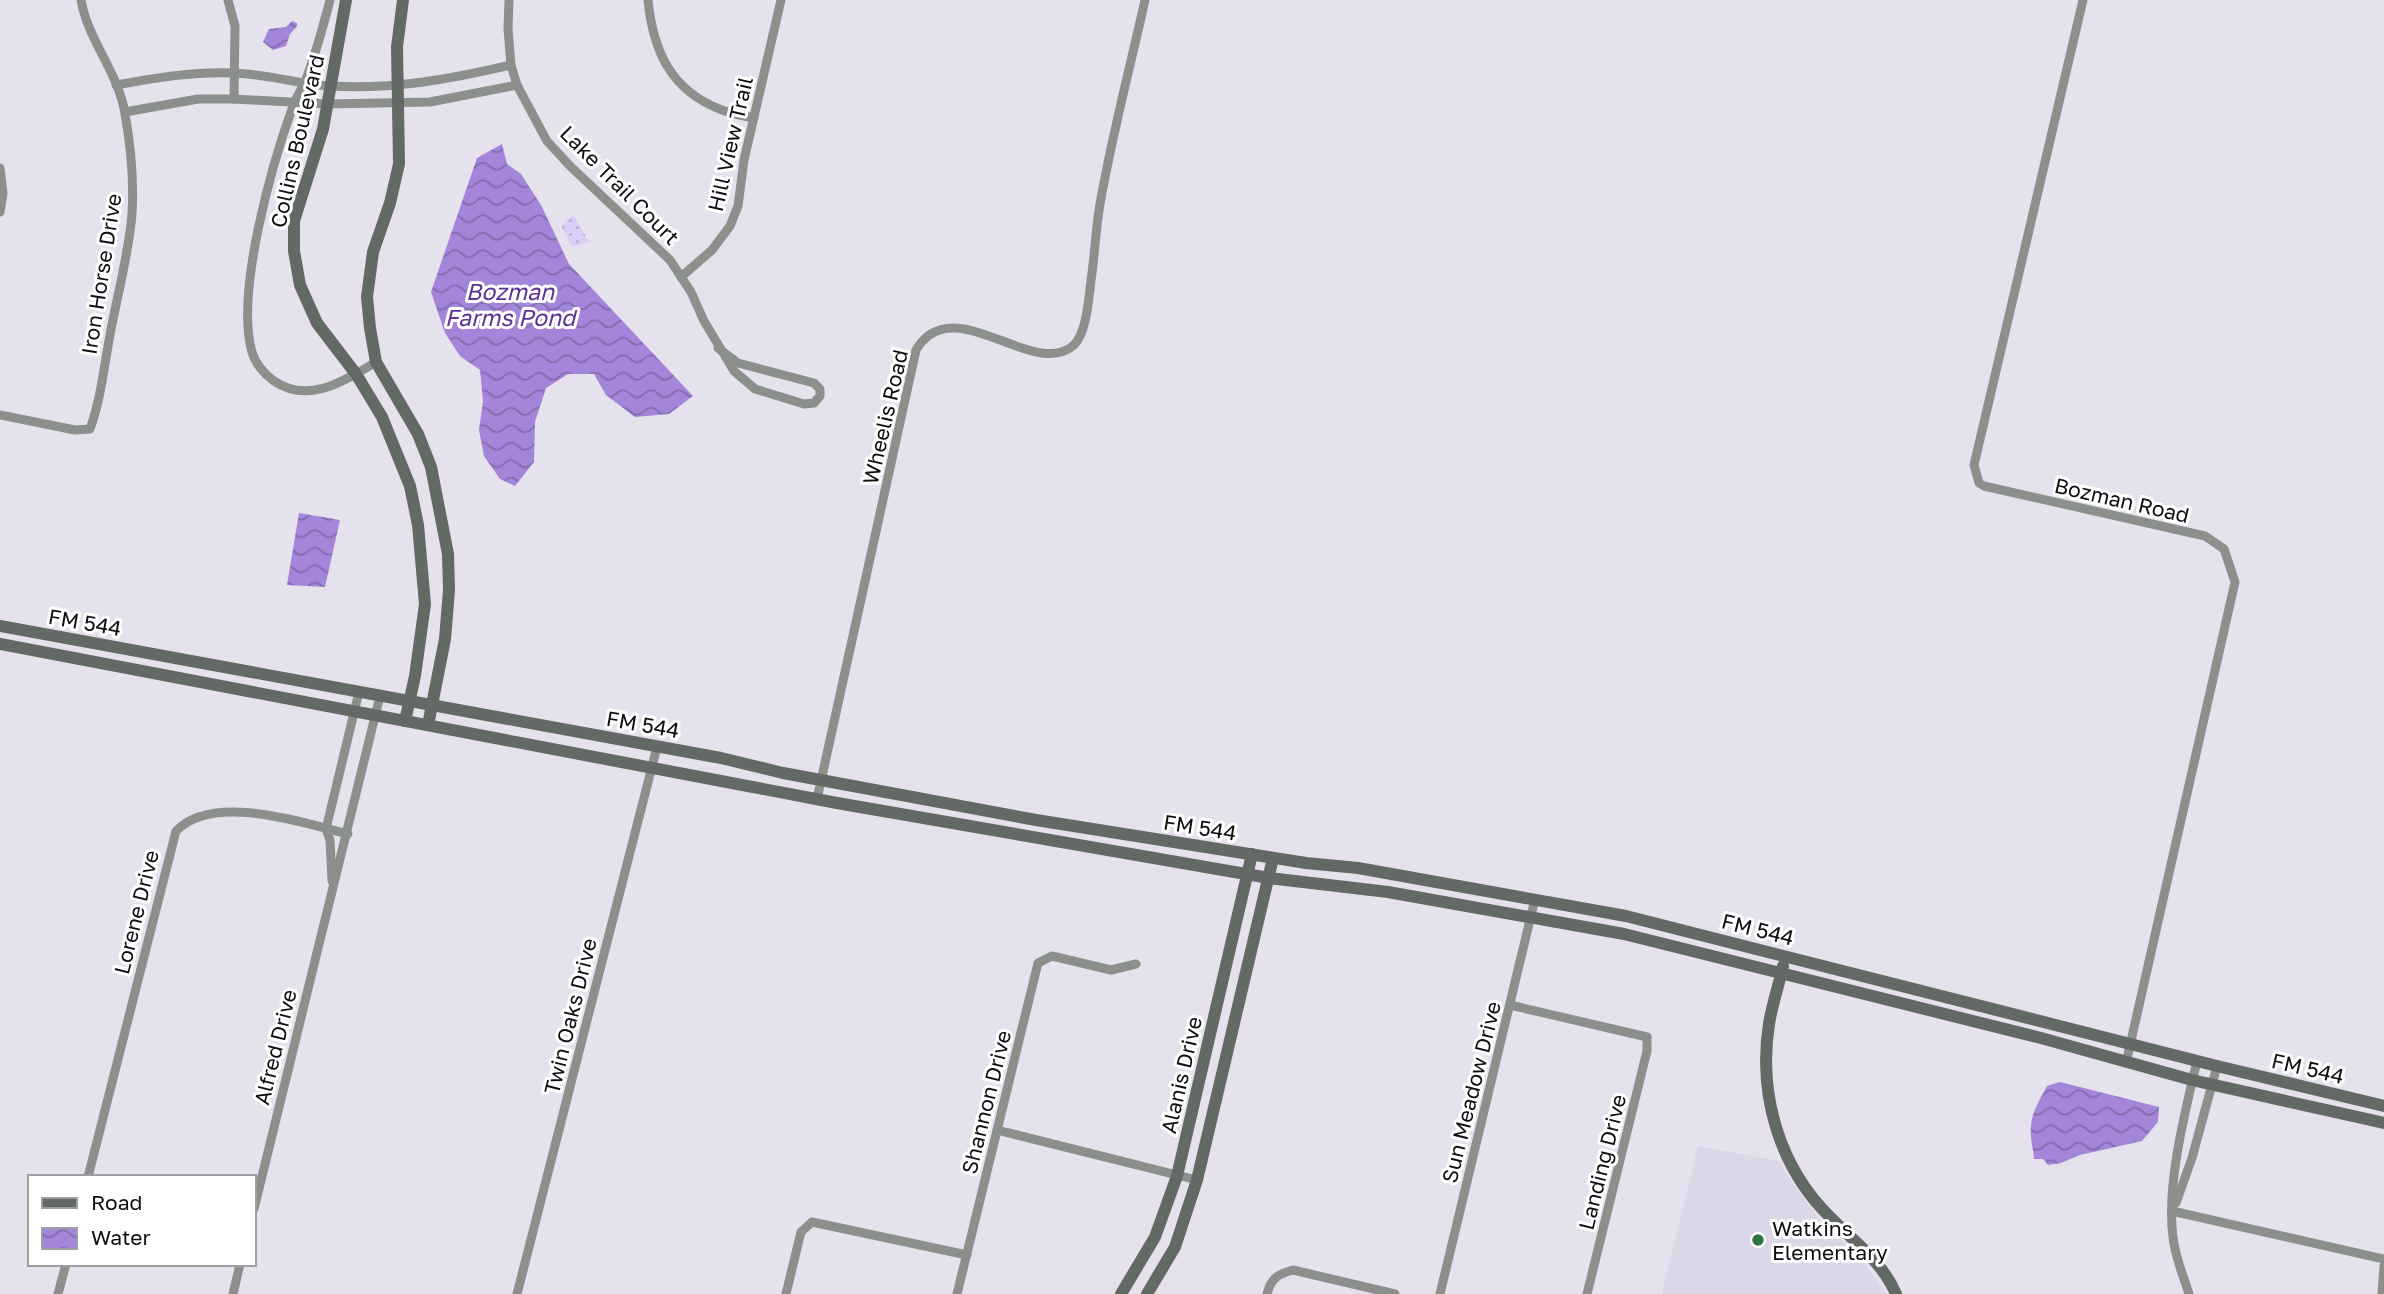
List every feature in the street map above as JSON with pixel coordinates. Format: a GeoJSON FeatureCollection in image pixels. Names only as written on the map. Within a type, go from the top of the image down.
{"type":"FeatureCollection","features":[{"type":"Feature","properties":{"kind":"main road","name":"Collins Boulevard"},"geometry":{"type":"LineString","coordinates":[[346,0],[323,129],[294,220],[294,251],[300,285],[317,323],[356,374],[382,417],[410,486],[416,514],[425,604],[405,721]]}},
{"type":"Feature","properties":{"kind":"main road"},"geometry":{"type":"LineString","coordinates":[[403,0],[398,40],[399,164],[390,203],[373,251],[367,297],[376,362],[418,434],[431,467],[448,554],[449,590],[445,639],[428,725]]}},
{"type":"Feature","properties":{"kind":"main road"},"geometry":{"type":"LineString","coordinates":[[416,514],[440,510]]}},
{"type":"Feature","properties":{"kind":"main road","name":"FM 544"},"geometry":{"type":"LineString","coordinates":[[0,626],[1048,822],[1273,858],[1358,868],[1626,916],[2217,1066],[2384,1105]]}},
{"type":"Feature","properties":{"kind":"main road","name":"FM 544"},"geometry":{"type":"LineString","coordinates":[[0,645],[817,799],[1269,878],[1388,892],[1624,934],[2041,1038],[2192,1080],[2384,1123]]}},
{"type":"Feature","properties":{"kind":"main road","name":"Alanis Drive"},"geometry":{"type":"LineString","coordinates":[[1121,1294],[1155,1237],[1177,1175],[1252,854]]}},
{"type":"Feature","properties":{"kind":"main road","name":"Alanis Drive"},"geometry":{"type":"LineString","coordinates":[[1147,1294],[1175,1247],[1196,1180],[1273,858]]}},
{"type":"Feature","properties":{"kind":"main road"},"geometry":{"type":"LineString","coordinates":[[1786,956],[1769,1026],[1766,1068],[1772,1115],[1796,1174],[1829,1217],[1883,1270],[1896,1294]]}},
{"type":"Feature","properties":{"kind":"street","name":"Iron Horse Drive"},"geometry":{"type":"LineString","coordinates":[[0,415],[75,430],[90,429],[99,395],[132,218],[133,178],[125,112],[116,85],[83,13],[81,0]]}},
{"type":"Feature","properties":{"kind":"street"},"geometry":{"type":"LineString","coordinates":[[228,0],[235,26],[234,99]]}},
{"type":"Feature","properties":{"kind":"street"},"geometry":{"type":"LineString","coordinates":[[330,0],[305,82],[294,103],[261,216],[247,325],[252,354],[264,375],[285,388],[312,391],[336,385],[376,362]]}},
{"type":"Feature","properties":{"kind":"street","name":"Lake Trail Court"},"geometry":{"type":"LineString","coordinates":[[509,0],[511,65],[517,85],[547,141],[670,260],[691,292],[718,348],[734,372],[755,389],[808,405],[817,401],[820,396],[820,389],[814,383],[738,363],[718,348]]}},
{"type":"Feature","properties":{"kind":"street"},"geometry":{"type":"LineString","coordinates":[[648,0],[650,26],[659,55],[678,81],[698,99],[723,111],[754,118]]}},
{"type":"Feature","properties":{"kind":"street","name":"Hill View Trail"},"geometry":{"type":"LineString","coordinates":[[681,276],[712,250],[730,226],[738,206],[744,160],[781,0]]}},
{"type":"Feature","properties":{"kind":"street","name":"Wheelis Road"},"geometry":{"type":"LineString","coordinates":[[817,799],[916,350],[930,334],[951,328],[987,334],[1044,352],[1067,350],[1076,342],[1085,320],[1100,204],[1145,0]]}},
{"type":"Feature","properties":{"kind":"street","name":"Bozman Road"},"geometry":{"type":"LineString","coordinates":[[2083,0],[1974,465],[1979,483],[1984,486],[2205,536],[2224,549],[2235,582],[2126,1063]]}},
{"type":"Feature","properties":{"kind":"street"},"geometry":{"type":"LineString","coordinates":[[116,85],[200,73],[236,73],[330,86],[397,85],[430,82],[511,65]]}},
{"type":"Feature","properties":{"kind":"street"},"geometry":{"type":"LineString","coordinates":[[125,112],[198,99],[327,104],[430,102],[517,85]]}},
{"type":"Feature","properties":{"kind":"street"},"geometry":{"type":"LineString","coordinates":[[0,168],[3,192],[0,212]]}},
{"type":"Feature","properties":{"kind":"street","name":"Alfred Drive"},"geometry":{"type":"LineString","coordinates":[[332,894],[332,853],[326,829],[359,692]]}},
{"type":"Feature","properties":{"kind":"street","name":"Alfred Drive"},"geometry":{"type":"LineString","coordinates":[[256,1201],[380,696]]}},
{"type":"Feature","properties":{"kind":"street","name":"Twin Oaks Drive"},"geometry":{"type":"LineString","coordinates":[[517,1294],[657,747]]}},
{"type":"Feature","properties":{"kind":"street","name":"Lorene Drive"},"geometry":{"type":"LineString","coordinates":[[89,1175],[176,831],[181,825],[193,820],[238,811],[348,834]]}},
{"type":"Feature","properties":{"kind":"street","name":"Sun Meadow Drive"},"geometry":{"type":"LineString","coordinates":[[1440,1294],[1535,899]]}},
{"type":"Feature","properties":{"kind":"street","name":"Shannon Drive"},"geometry":{"type":"LineString","coordinates":[[957,1294],[1036,968],[1042,959],[1052,956],[1111,970],[1136,964]]}},
{"type":"Feature","properties":{"kind":"street","name":"Landing Drive"},"geometry":{"type":"LineString","coordinates":[[1510,1005],[1647,1037],[1647,1051],[1587,1294]]}},
{"type":"Feature","properties":{"kind":"street"},"geometry":{"type":"LineString","coordinates":[[2189,1294],[2172,1235],[2172,1211],[2174,1176],[2197,1061]]}},
{"type":"Feature","properties":{"kind":"street"},"geometry":{"type":"LineString","coordinates":[[2172,1211],[2192,1158],[2217,1066]]}},
{"type":"Feature","properties":{"kind":"street"},"geometry":{"type":"LineString","coordinates":[[997,1130],[1196,1180]]}},
{"type":"Feature","properties":{"kind":"street"},"geometry":{"type":"LineString","coordinates":[[2172,1211],[2384,1259]]}},
{"type":"Feature","properties":{"kind":"street"},"geometry":{"type":"LineString","coordinates":[[786,1294],[801,1232],[812,1222],[967,1255]]}},
{"type":"Feature","properties":{"kind":"street"},"geometry":{"type":"LineString","coordinates":[[58,1294],[65,1266]]}},
{"type":"Feature","properties":{"kind":"street"},"geometry":{"type":"LineString","coordinates":[[233,1294],[240,1266]]}},
{"type":"Feature","properties":{"kind":"street"},"geometry":{"type":"LineString","coordinates":[[2382,1294],[2384,1266]]}},
{"type":"Feature","properties":{"kind":"street"},"geometry":{"type":"LineString","coordinates":[[1268,1294],[1270,1283],[1279,1274],[1293,1270],[1395,1294]]}},
{"type":"Feature","properties":{"kind":"shaded area"},"geometry":{"type":"Polygon","coordinates":[[[573,214],[589,242],[572,247],[561,226],[573,214]]]}},
{"type":"Feature","properties":{"kind":"shaded area","name":"Watkins Elementary"},"geometry":{"type":"Polygon","coordinates":[[[1698,1146],[1779,1161],[1818,1218],[1863,1261],[1886,1294],[1662,1294],[1698,1146]]]}},
{"type":"Feature","properties":{"kind":"water"},"geometry":{"type":"Polygon","coordinates":[[[292,21],[297,23],[297,26],[290,34],[286,46],[273,50],[263,42],[269,29],[286,27],[292,21]]]}},
{"type":"Feature","properties":{"kind":"water","name":"Bozman Farms Pond"},"geometry":{"type":"Polygon","coordinates":[[[502,144],[507,164],[521,174],[541,205],[569,264],[693,396],[669,414],[635,417],[606,395],[594,374],[568,374],[546,388],[535,422],[534,462],[515,486],[500,479],[484,456],[479,430],[483,401],[480,370],[460,356],[445,333],[431,292],[477,158],[502,144]]]}},
{"type":"Feature","properties":{"kind":"water"},"geometry":{"type":"Polygon","coordinates":[[[299,513],[340,520],[325,587],[287,585],[299,513]]]}},
{"type":"Feature","properties":{"kind":"water"},"geometry":{"type":"Polygon","coordinates":[[[2060,1082],[2159,1107],[2158,1122],[2142,1141],[2048,1165],[2043,1159],[2034,1159],[2031,1122],[2047,1086],[2060,1082]]]}},
{"type":"Feature","properties":{"kind":"place","name":"Watkins Elementary"},"geometry":{"type":"Point","coordinates":[1758,1240]}}]}
